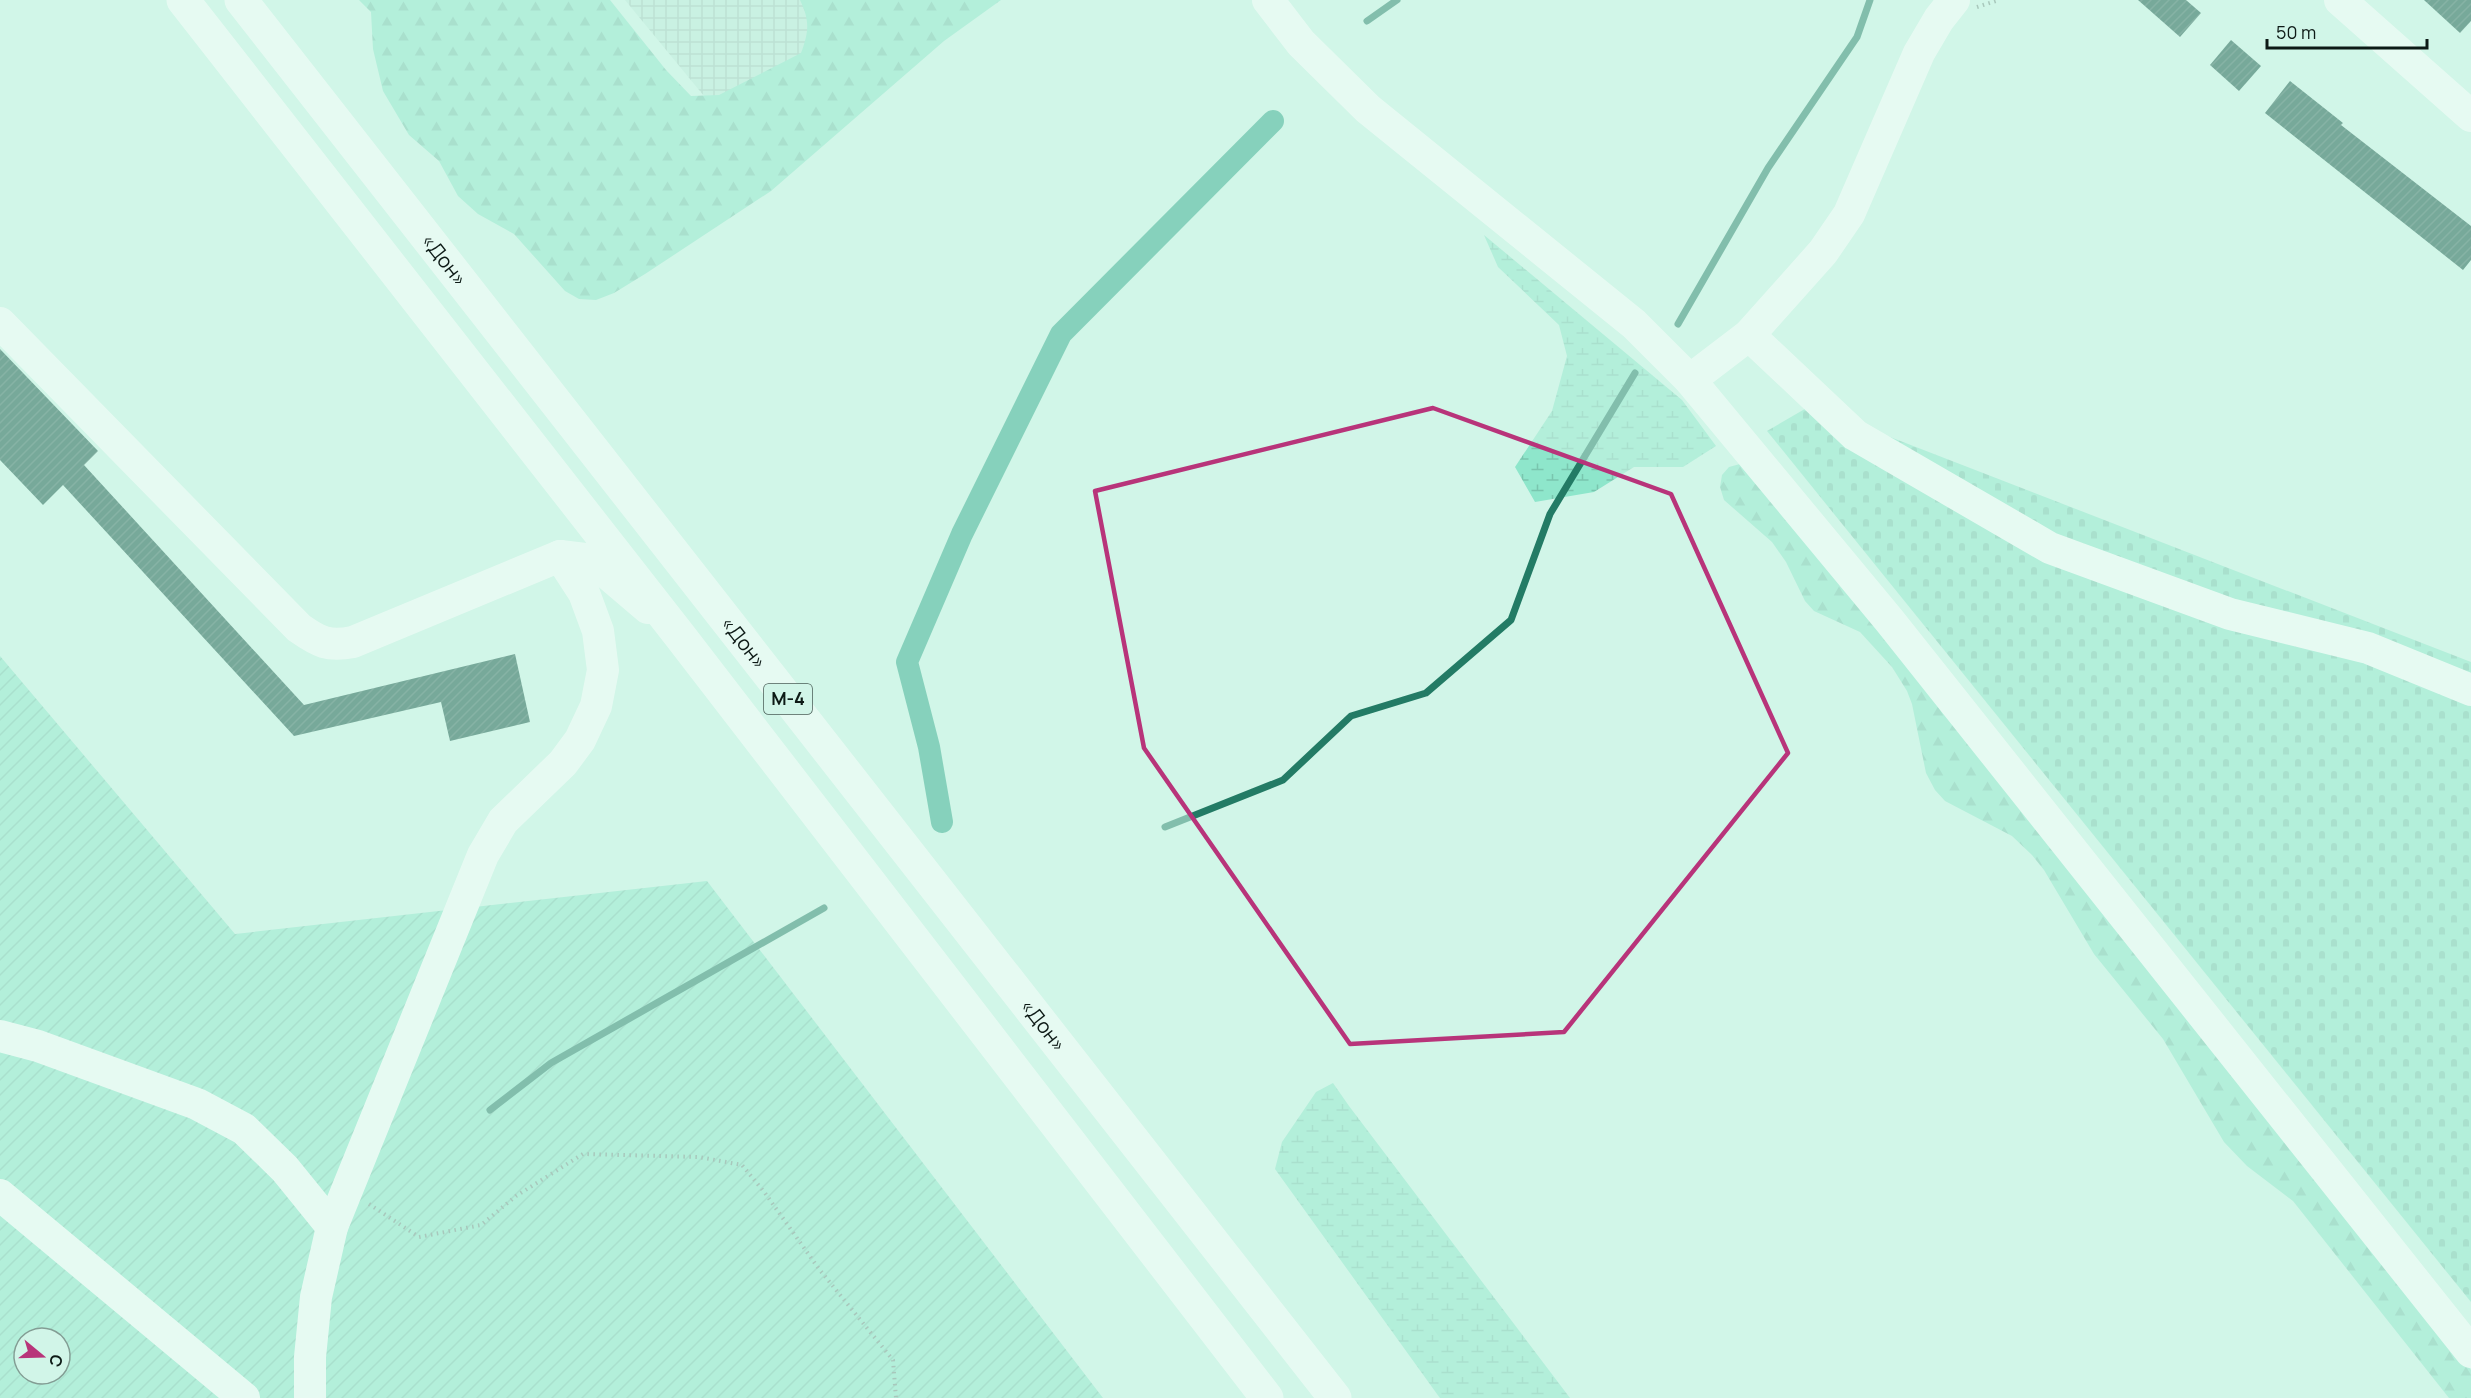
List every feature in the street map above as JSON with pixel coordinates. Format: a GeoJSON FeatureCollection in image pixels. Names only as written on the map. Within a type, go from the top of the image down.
{"type":"FeatureCollection","features":[{"type":"Feature","properties":{"kind":"highway","name":"М-4"},"geometry":{"type":"LineString","coordinates":[[183,0],[680,636],[1266,1398]]}},
{"type":"Feature","properties":{"kind":"highway","name":"«Дон»"},"geometry":{"type":"LineString","coordinates":[[241,0],[1335,1398]]}},
{"type":"Feature","properties":{"kind":"street"},"geometry":{"type":"LineString","coordinates":[[1268,0],[1301,43],[1368,109],[1634,324],[1690,380],[1896,629],[2471,1352]]}},
{"type":"Feature","properties":{"kind":"street"},"geometry":{"type":"LineString","coordinates":[[1690,380],[1749,335],[1823,252],[1849,214],[1919,53],[1939,19],[1954,0]]}},
{"type":"Feature","properties":{"kind":"street"},"geometry":{"type":"LineString","coordinates":[[2340,0],[2471,116]]}},
{"type":"Feature","properties":{"kind":"street"},"geometry":{"type":"LineString","coordinates":[[0,322],[299,628],[318,641],[337,645],[352,642],[560,556],[585,559],[601,568],[680,636]]}},
{"type":"Feature","properties":{"kind":"street"},"geometry":{"type":"LineString","coordinates":[[1749,335],[1854,435],[2050,548],[2230,614],[2368,648],[2471,690]]}},
{"type":"Feature","properties":{"kind":"street"},"geometry":{"type":"LineString","coordinates":[[310,1398],[310,1357],[315,1297],[332,1227],[483,855],[503,821],[563,763],[580,740],[596,706],[603,670],[598,631],[584,593],[560,556]]}},
{"type":"Feature","properties":{"kind":"street"},"geometry":{"type":"LineString","coordinates":[[0,1036],[38,1046],[197,1104],[244,1129],[285,1169],[332,1227]]}},
{"type":"Feature","properties":{"kind":"street"},"geometry":{"type":"LineString","coordinates":[[0,1195],[244,1398]]}},
{"type":"Feature","properties":{"kind":"path"},"geometry":{"type":"LineString","coordinates":[[347,1191],[419,1237],[481,1225],[516,1196],[583,1154],[699,1157],[742,1165],[765,1193],[819,1269],[893,1360],[896,1398]]}},
{"type":"Feature","properties":{"kind":"highlighted area"},"geometry":{"type":"Polygon","coordinates":[[[1433,408],[1671,494],[1788,753],[1564,1032],[1350,1044],[1144,748],[1095,491],[1433,408]]]}},
{"type":"Feature","properties":{"kind":"shaded area"},"geometry":{"type":"Polygon","coordinates":[[[625,0],[821,0],[851,37],[713,107],[625,0]]]}},
{"type":"Feature","properties":{"kind":"green space"},"geometry":{"type":"Polygon","coordinates":[[[359,0],[610,0],[666,70],[691,96],[719,95],[801,53],[807,26],[806,14],[800,0],[1001,0],[944,41],[771,191],[645,274],[614,293],[596,300],[579,299],[565,291],[514,234],[478,214],[458,196],[439,161],[409,135],[383,91],[373,49],[371,12],[359,0]]]}},
{"type":"Feature","properties":{"kind":"green space"},"geometry":{"type":"Polygon","coordinates":[[[1484,235],[1682,400],[1716,446],[1683,467],[1634,467],[1594,492],[1535,502],[1515,467],[1552,411],[1567,356],[1559,325],[1498,267],[1484,235]]]}},
{"type":"Feature","properties":{"kind":"green space"},"geometry":{"type":"Polygon","coordinates":[[[1810,406],[2471,662],[2471,1302],[1767,431],[1810,406]]]}},
{"type":"Feature","properties":{"kind":"green space"},"geometry":{"type":"Polygon","coordinates":[[[1740,464],[1750,465],[2402,1281],[2471,1370],[2471,1398],[2449,1398],[2293,1201],[2247,1166],[2224,1142],[2163,1039],[2094,954],[2044,870],[2032,855],[2012,836],[1945,801],[1935,790],[1926,773],[1912,704],[1892,667],[1860,632],[1814,611],[1805,601],[1786,562],[1772,542],[1724,500],[1720,487],[1722,475],[1729,467],[1740,464]]]}},
{"type":"Feature","properties":{"kind":"green space"},"geometry":{"type":"Polygon","coordinates":[[[0,656],[235,934],[707,881],[1103,1398],[0,1398],[0,656]]]}},
{"type":"Feature","properties":{"kind":"green space"},"geometry":{"type":"Polygon","coordinates":[[[1333,1083],[1570,1398],[1440,1398],[1275,1169],[1282,1142],[1316,1092],[1333,1083]]]}},
{"type":"Feature","properties":{"kind":"building"},"geometry":{"type":"Polygon","coordinates":[[[2138,0],[2186,0],[2201,13],[2180,37],[2138,0]]]}},
{"type":"Feature","properties":{"kind":"building"},"geometry":{"type":"Polygon","coordinates":[[[2424,0],[2471,0],[2471,21],[2460,33],[2424,0]]]}},
{"type":"Feature","properties":{"kind":"building"},"geometry":{"type":"Polygon","coordinates":[[[2231,40],[2261,66],[2239,91],[2210,65],[2231,40]]]}},
{"type":"Feature","properties":{"kind":"building"},"geometry":{"type":"Polygon","coordinates":[[[2290,81],[2343,123],[2341,125],[2471,226],[2471,260],[2463,270],[2265,113],[2290,81]]]}},
{"type":"Feature","properties":{"kind":"building"},"geometry":{"type":"Polygon","coordinates":[[[0,349],[98,451],[84,465],[304,705],[515,654],[530,722],[450,741],[441,702],[294,736],[63,485],[43,505],[0,460],[0,349]]]}},
{"type":"Feature","properties":{"kind":"waterway"},"geometry":{"type":"LineString","coordinates":[[1367,21],[1397,0]]}},
{"type":"Feature","properties":{"kind":"waterway"},"geometry":{"type":"LineString","coordinates":[[1678,324],[1768,168],[1857,37],[1870,0]]}},
{"type":"Feature","properties":{"kind":"waterway"},"geometry":{"type":"LineString","coordinates":[[942,822],[929,747],[907,662],[962,534],[1061,334],[1273,121]]}},
{"type":"Feature","properties":{"kind":"waterway"},"geometry":{"type":"LineString","coordinates":[[1165,827],[1283,780],[1351,716],[1426,693],[1511,620],[1550,514],[1635,373]]}},
{"type":"Feature","properties":{"kind":"waterway"},"geometry":{"type":"LineString","coordinates":[[490,1110],[551,1063],[824,908]]}}]}
